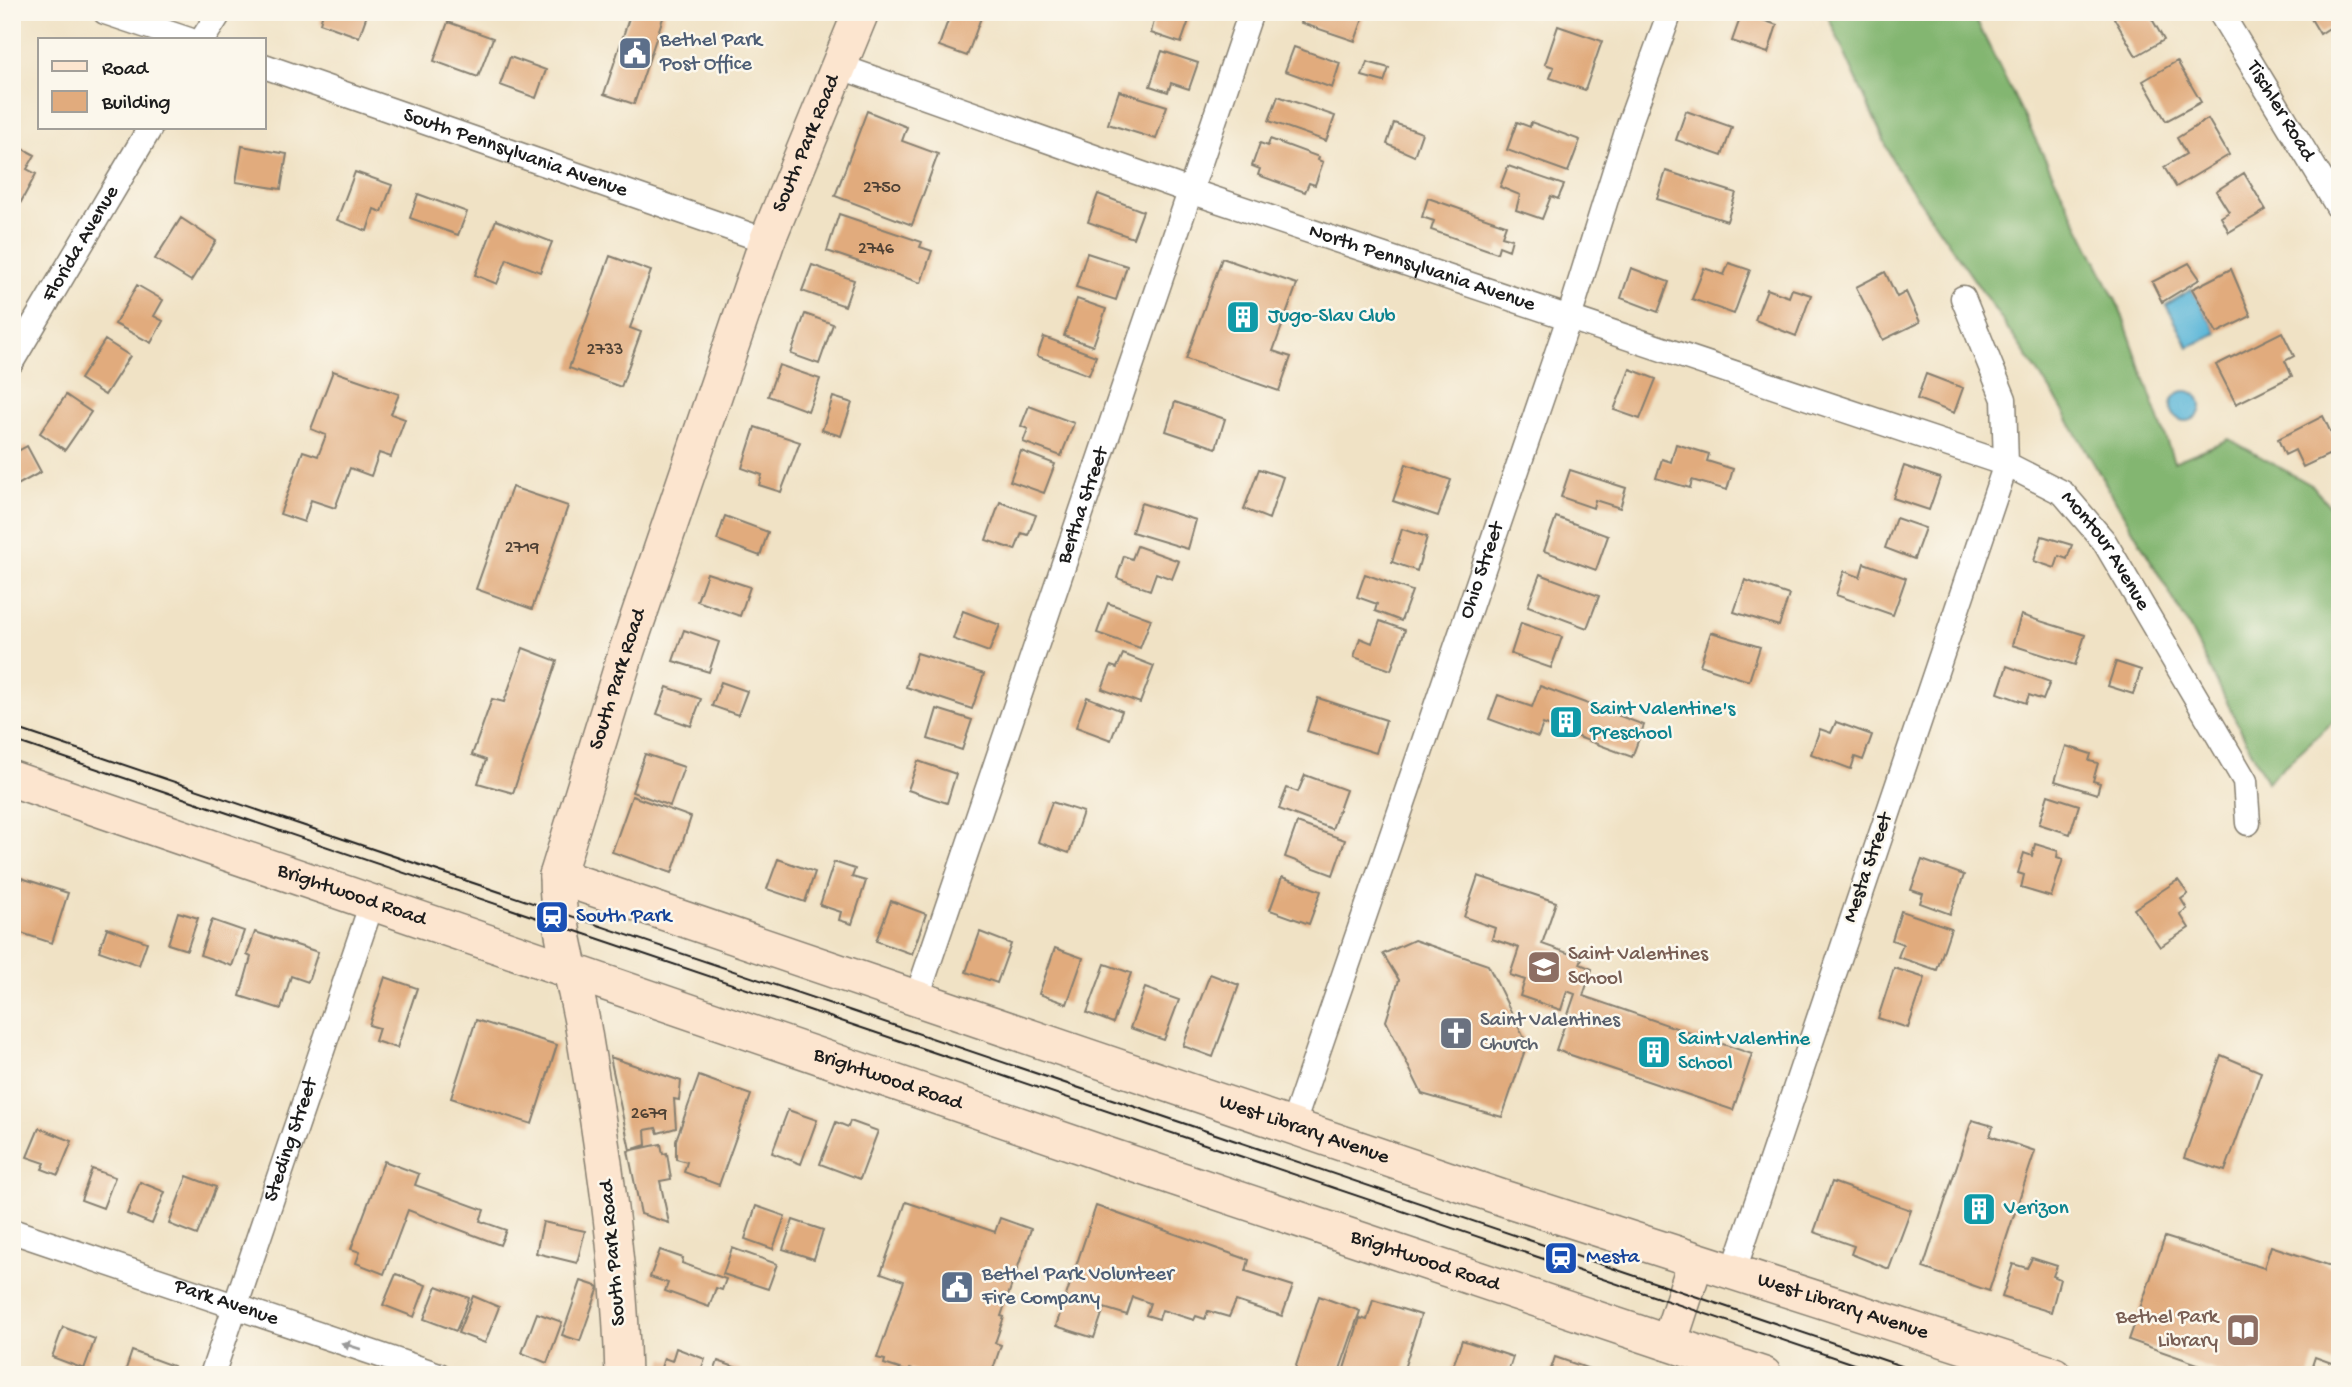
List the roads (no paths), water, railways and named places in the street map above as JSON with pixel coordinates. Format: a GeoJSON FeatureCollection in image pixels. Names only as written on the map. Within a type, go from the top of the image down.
{"type":"FeatureCollection","features":[{"type":"Feature","properties":{"kind":"street"},"geometry":{"type":"LineString","coordinates":[[105,12],[183,38]]}},
{"type":"Feature","properties":{"kind":"street"},"geometry":{"type":"LineString","coordinates":[[203,38],[220,12]]}},
{"type":"Feature","properties":{"kind":"street","name":"South Park Road"},"geometry":{"type":"LineString","coordinates":[[623,1375],[621,1307],[609,1183],[574,973],[557,913],[556,876],[627,650],[767,241],[861,12]]}},
{"type":"Feature","properties":{"kind":"street","name":"Bertha Street"},"geometry":{"type":"LineString","coordinates":[[916,1000],[1251,12]]}},
{"type":"Feature","properties":{"kind":"street","name":"Ohio Street"},"geometry":{"type":"LineString","coordinates":[[1292,1126],[1569,318],[1630,122],[1670,12]]}},
{"type":"Feature","properties":{"kind":"street","name":"Tischler Road"},"geometry":{"type":"LineString","coordinates":[[2220,12],[2340,210]]}},
{"type":"Feature","properties":{"kind":"street","name":"North Pennsylvania Avenue"},"geometry":{"type":"LineString","coordinates":[[838,66],[1190,191],[2006,464]]}},
{"type":"Feature","properties":{"kind":"street","name":"South Pennsylvania Avenue"},"geometry":{"type":"LineString","coordinates":[[266,67],[767,241]]}},
{"type":"Feature","properties":{"kind":"street","name":"Florida Avenue"},"geometry":{"type":"LineString","coordinates":[[12,361],[149,130]]}},
{"type":"Feature","properties":{"kind":"street"},"geometry":{"type":"LineString","coordinates":[[1963,298],[2004,399],[2006,464]]}},
{"type":"Feature","properties":{"kind":"street","name":"Montour Avenue"},"geometry":{"type":"LineString","coordinates":[[2006,464],[2063,493],[2104,541],[2245,781],[2248,823]]}},
{"type":"Feature","properties":{"kind":"street","name":"Mesta Street"},"geometry":{"type":"LineString","coordinates":[[1733,1273],[2006,464]]}},
{"type":"Feature","properties":{"kind":"street","name":"Brightwood Road"},"geometry":{"type":"LineString","coordinates":[[12,779],[1104,1154],[1670,1343],[1701,1365],[1764,1375]]}},
{"type":"Feature","properties":{"kind":"street","name":"West Library Avenue"},"geometry":{"type":"LineString","coordinates":[[556,876],[916,1000],[1696,1261],[2054,1375]]}},
{"type":"Feature","properties":{"kind":"street","name":"Steding Street"},"geometry":{"type":"LineString","coordinates":[[212,1375],[372,903]]}},
{"type":"Feature","properties":{"kind":"street","name":"Park Avenue"},"geometry":{"type":"LineString","coordinates":[[12,1231],[439,1375]]}},
{"type":"Feature","properties":{"kind":"street"},"geometry":{"type":"LineString","coordinates":[[1670,1343],[1696,1261]]}},
{"type":"Feature","properties":{"kind":"water"},"geometry":{"type":"Polygon","coordinates":[[[2192,289],[2217,333],[2189,347],[2166,305],[2192,289]]]}},
{"type":"Feature","properties":{"kind":"water"},"geometry":{"type":"Polygon","coordinates":[[[2186,391],[2192,392],[2200,400],[2200,412],[2192,420],[2186,421],[2180,420],[2172,412],[2171,406],[2172,400],[2180,392],[2186,391]]]}},
{"type":"Feature","properties":{"kind":"tram line"},"geometry":{"type":"LineString","coordinates":[[12,727],[1928,1375]]}},
{"type":"Feature","properties":{"kind":"tram line"},"geometry":{"type":"LineString","coordinates":[[12,740],[1886,1375]]}},
{"type":"Feature","properties":{"kind":"place","name":"Bethel Park Post Office"},"geometry":{"type":"Point","coordinates":[635,53]}},
{"type":"Feature","properties":{"kind":"place","name":"Jugo-Slav Club"},"geometry":{"type":"Point","coordinates":[1243,317]}},
{"type":"Feature","properties":{"kind":"place","name":"Saint Valentine's Preschool"},"geometry":{"type":"Point","coordinates":[1566,722]}},
{"type":"Feature","properties":{"kind":"place","name":"South Park"},"geometry":{"type":"Point","coordinates":[552,917]}},
{"type":"Feature","properties":{"kind":"place","name":"Saint Valentines School"},"geometry":{"type":"Point","coordinates":[1544,967]}},
{"type":"Feature","properties":{"kind":"place","name":"Saint Valentines Church"},"geometry":{"type":"Point","coordinates":[1456,1033]}},
{"type":"Feature","properties":{"kind":"place","name":"Saint Valentine School"},"geometry":{"type":"Point","coordinates":[1654,1052]}},
{"type":"Feature","properties":{"kind":"place","name":"Verizon"},"geometry":{"type":"Point","coordinates":[1979,1209]}},
{"type":"Feature","properties":{"kind":"place","name":"Mesta"},"geometry":{"type":"Point","coordinates":[1561,1258]}},
{"type":"Feature","properties":{"kind":"place","name":"Bethel Park Volunteer Fire Company"},"geometry":{"type":"Point","coordinates":[957,1287]}},
{"type":"Feature","properties":{"kind":"place","name":"Bethel Park Library"},"geometry":{"type":"Point","coordinates":[2243,1330]}}]}
